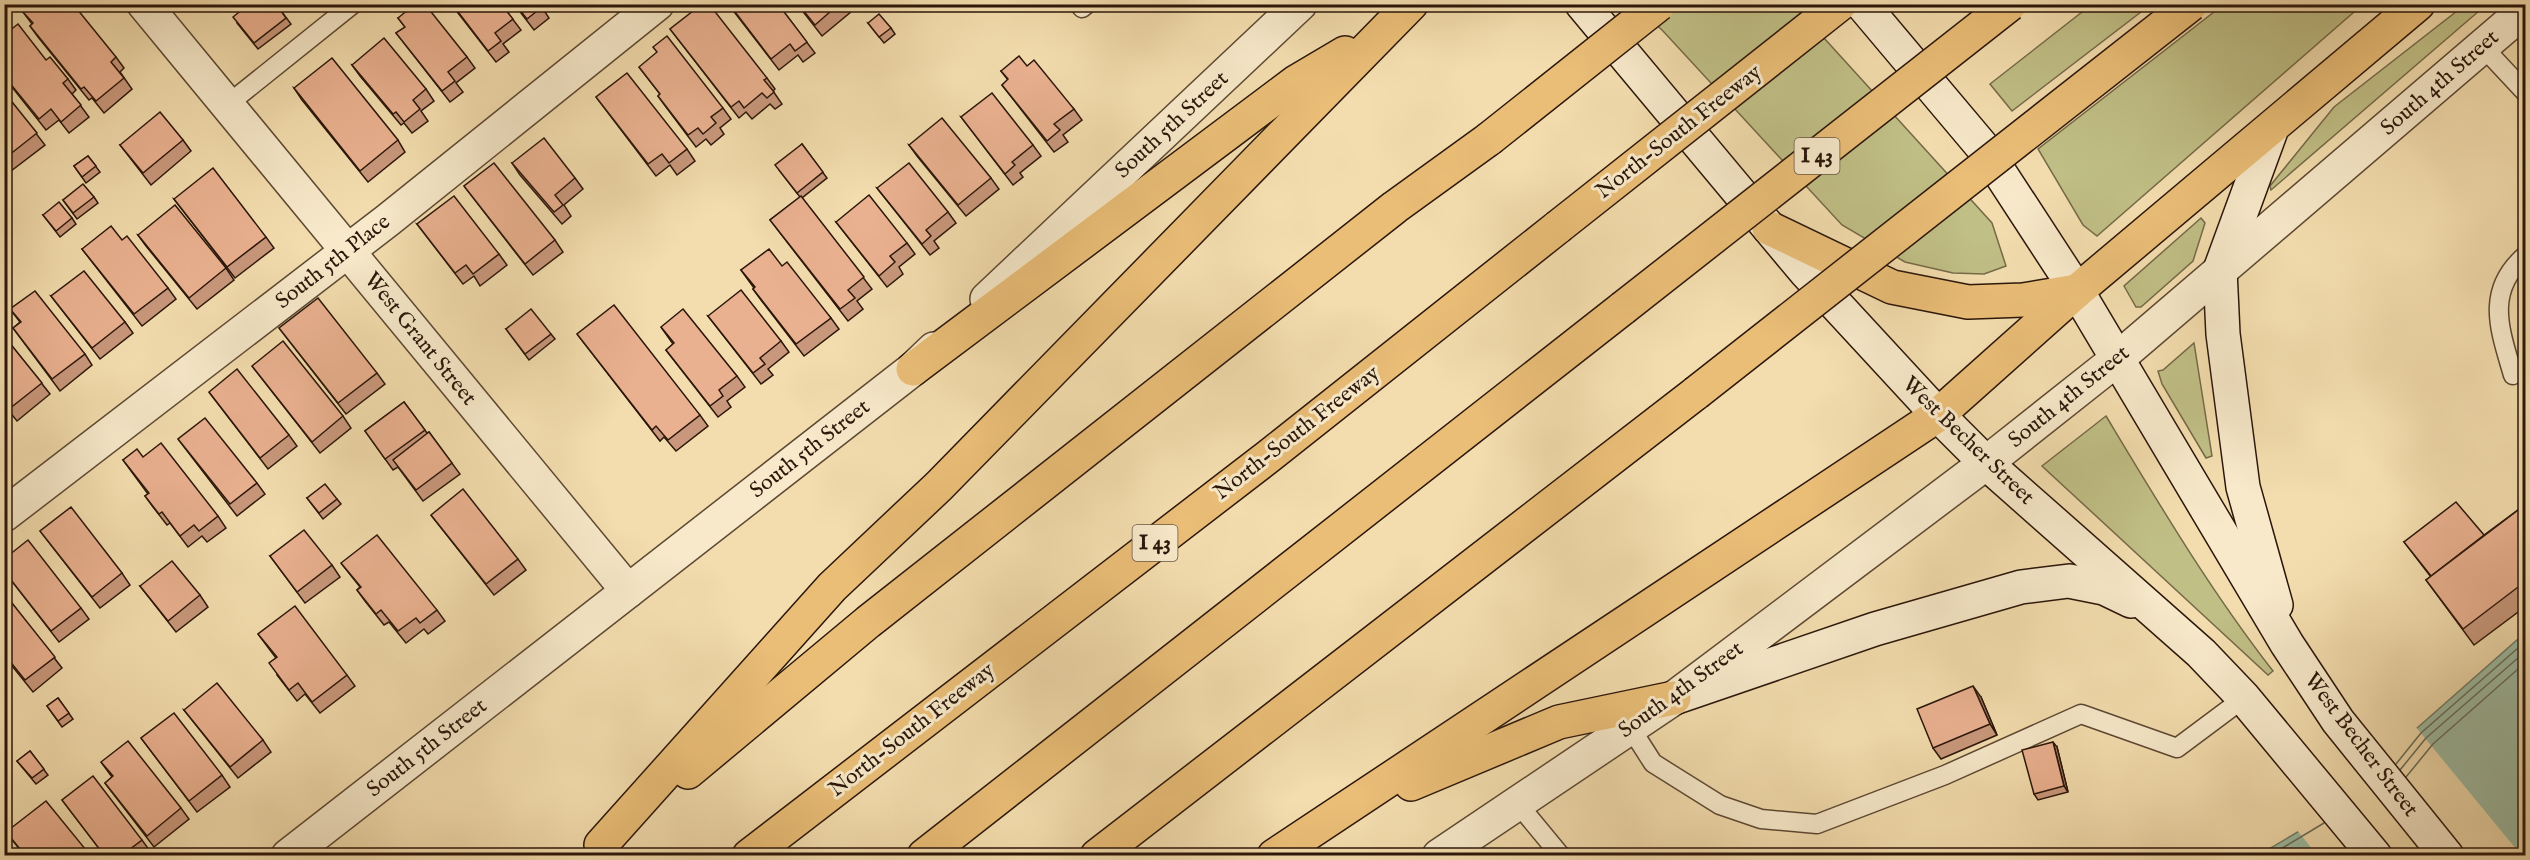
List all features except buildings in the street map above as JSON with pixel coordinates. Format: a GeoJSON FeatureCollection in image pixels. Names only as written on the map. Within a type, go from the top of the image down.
{"type":"FeatureCollection","features":[{"type":"Feature","properties":{"kind":"highway"},"geometry":{"type":"LineString","coordinates":[[595,850],[868,622],[1386,215],[1489,139],[1659,4]]}},
{"type":"Feature","properties":{"kind":"highway","name":"North-South Freeway"},"geometry":{"type":"LineString","coordinates":[[749,855],[1259,463],[1840,4]]}},
{"type":"Feature","properties":{"kind":"highway","name":"I 43"},"geometry":{"type":"LineString","coordinates":[[924,855],[2010,4]]}},
{"type":"Feature","properties":{"kind":"highway"},"geometry":{"type":"LineString","coordinates":[[1097,855],[1696,393],[2191,4]]}},
{"type":"Feature","properties":{"kind":"highway"},"geometry":{"type":"LineString","coordinates":[[1282,852],[1938,415],[2077,291],[2418,4]]}},
{"type":"Feature","properties":{"kind":"highway"},"geometry":{"type":"LineString","coordinates":[[913,369],[1296,82],[1400,13]]}},
{"type":"Feature","properties":{"kind":"highway"},"geometry":{"type":"LineString","coordinates":[[595,850],[832,587],[939,486],[1400,13]]}},
{"type":"Feature","properties":{"kind":"highway"},"geometry":{"type":"LineString","coordinates":[[1770,228],[1892,287],[1968,302],[2024,300],[2077,291]]}},
{"type":"Feature","properties":{"kind":"highway"},"geometry":{"type":"LineString","coordinates":[[1340,814],[1559,722],[1674,698]]}},
{"type":"Feature","properties":{"kind":"street","name":"West Grant Street"},"geometry":{"type":"LineString","coordinates":[[144,4],[628,591]]}},
{"type":"Feature","properties":{"kind":"street","name":"South 5th Place"},"geometry":{"type":"LineString","coordinates":[[4,515],[348,251],[657,4]]}},
{"type":"Feature","properties":{"kind":"street","name":"South 5th Street"},"geometry":{"type":"LineString","coordinates":[[288,855],[913,369],[1300,4]]}},
{"type":"Feature","properties":{"kind":"street","name":"West Becher Street"},"geometry":{"type":"LineString","coordinates":[[1582,4],[1622,56],[1805,271],[1938,415],[1986,463],[2201,653],[2244,698],[2375,855]]}},
{"type":"Feature","properties":{"kind":"street","name":"West Becher Street"},"geometry":{"type":"LineString","coordinates":[[1862,4],[1985,150],[2077,291],[2287,644],[2338,721],[2446,855]]}},
{"type":"Feature","properties":{"kind":"street","name":"South 4th Street"},"geometry":{"type":"LineString","coordinates":[[1439,855],[1674,698],[1986,463],[2116,360],[2526,9]]}},
{"type":"Feature","properties":{"kind":"street"},"geometry":{"type":"LineString","coordinates":[[2271,128],[2220,270],[2223,334],[2243,487],[2287,644]]}},
{"type":"Feature","properties":{"kind":"street"},"geometry":{"type":"LineString","coordinates":[[1674,698],[1875,629],[2020,587],[2069,581],[2104,588],[2154,611]]}},
{"type":"Feature","properties":{"kind":"lane"},"geometry":{"type":"LineString","coordinates":[[227,105],[353,4]]}},
{"type":"Feature","properties":{"kind":"lane"},"geometry":{"type":"LineString","coordinates":[[1080,4],[1082,8],[1087,4]]}},
{"type":"Feature","properties":{"kind":"lane"},"geometry":{"type":"LineString","coordinates":[[2483,47],[2526,93]]}},
{"type":"Feature","properties":{"kind":"lane"},"geometry":{"type":"LineString","coordinates":[[2512,375],[2497,319],[2502,289],[2510,268],[2526,255]]}},
{"type":"Feature","properties":{"kind":"lane"},"geometry":{"type":"LineString","coordinates":[[1630,727],[1653,763],[1720,805],[1761,819],[1817,824],[1945,775],[2081,714],[2177,748],[2244,698]]}},
{"type":"Feature","properties":{"kind":"lane"},"geometry":{"type":"LineString","coordinates":[[1518,804],[1561,855]]}},
{"type":"Feature","properties":{"kind":"shaded area"},"geometry":{"type":"Polygon","coordinates":[[[2466,4],[2486,5],[2271,190],[2270,186],[2334,107],[2466,4]]]}},
{"type":"Feature","properties":{"kind":"shaded area"},"geometry":{"type":"Polygon","coordinates":[[[1635,5],[1794,5],[1992,223],[2006,266],[1984,274],[1953,273],[1905,262],[1842,225],[1663,31],[1635,5]]]}},
{"type":"Feature","properties":{"kind":"shaded area"},"geometry":{"type":"Polygon","coordinates":[[[2091,5],[2150,5],[2012,111],[1990,84],[2091,5]]]}},
{"type":"Feature","properties":{"kind":"shaded area"},"geometry":{"type":"Polygon","coordinates":[[[2223,5],[2362,5],[2097,236],[2083,225],[2038,149],[2223,5]]]}},
{"type":"Feature","properties":{"kind":"shaded area"},"geometry":{"type":"Polygon","coordinates":[[[2201,218],[2205,223],[2193,261],[2141,307],[2136,307],[2124,286],[2201,218]]]}},
{"type":"Feature","properties":{"kind":"shaded area"},"geometry":{"type":"Polygon","coordinates":[[[2194,343],[2212,456],[2206,458],[2162,384],[2158,371],[2163,370],[2194,343]]]}},
{"type":"Feature","properties":{"kind":"shaded area"},"geometry":{"type":"Polygon","coordinates":[[[2106,416],[2206,578],[2273,671],[2268,675],[2042,466],[2106,416]]]}},
{"type":"Feature","properties":{"kind":"water"},"geometry":{"type":"Polygon","coordinates":[[[2525,633],[2525,855],[2257,856],[2364,793],[2416,729],[2525,633]]]}},
{"type":"Feature","properties":{"kind":"pier"},"geometry":{"type":"Polygon","coordinates":[[[2415,726],[2521,855],[2318,856],[2296,829],[2362,790],[2415,726]]]}}]}
